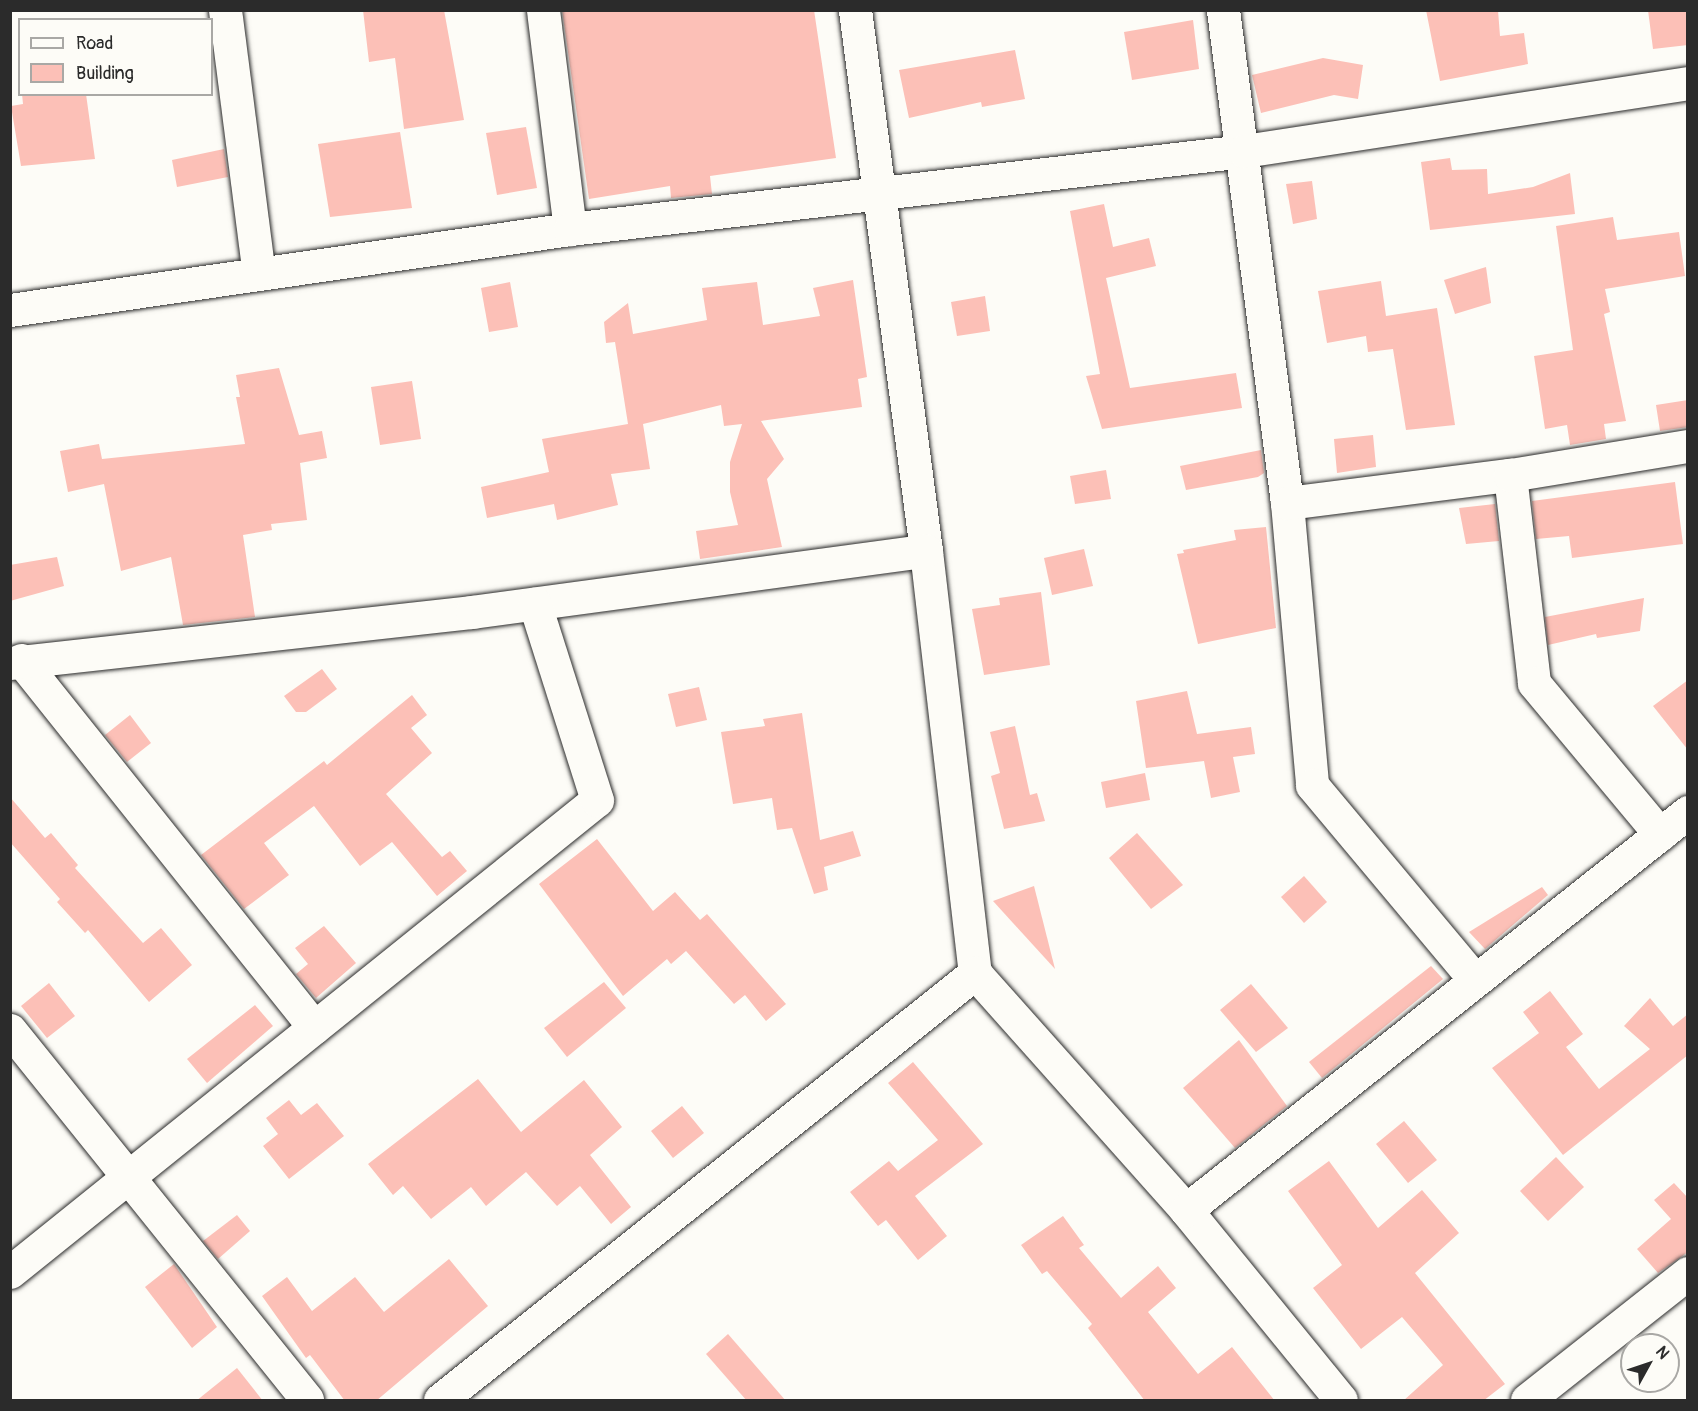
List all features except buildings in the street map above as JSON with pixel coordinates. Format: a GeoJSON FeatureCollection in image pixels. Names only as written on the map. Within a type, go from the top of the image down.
{"type":"FeatureCollection","features":[{"type":"Feature","properties":{"kind":"street"},"geometry":{"type":"LineString","coordinates":[[225,10],[259,274]]}},
{"type":"Feature","properties":{"kind":"street"},"geometry":{"type":"LineString","coordinates":[[543,10],[570,229]]}},
{"type":"Feature","properties":{"kind":"street"},"geometry":{"type":"LineString","coordinates":[[855,10],[926,551],[975,973],[1186,1210],[1341,1401]]}},
{"type":"Feature","properties":{"kind":"street"},"geometry":{"type":"LineString","coordinates":[[1223,10],[1244,151],[1287,503],[1312,785],[1475,981]]}},
{"type":"Feature","properties":{"kind":"street"},"geometry":{"type":"LineString","coordinates":[[10,310],[570,229],[880,195],[1244,151],[1688,83]]}},
{"type":"Feature","properties":{"kind":"street"},"geometry":{"type":"LineString","coordinates":[[1287,503],[1510,475],[1688,446]]}},
{"type":"Feature","properties":{"kind":"street"},"geometry":{"type":"LineString","coordinates":[[1510,475],[1534,683],[1660,834]]}},
{"type":"Feature","properties":{"kind":"street"},"geometry":{"type":"LineString","coordinates":[[16,662],[535,604],[926,551]]}},
{"type":"Feature","properties":{"kind":"street"},"geometry":{"type":"LineString","coordinates":[[10,1272],[597,800],[535,604]]}},
{"type":"Feature","properties":{"kind":"street"},"geometry":{"type":"LineString","coordinates":[[16,662],[314,1027]]}},
{"type":"Feature","properties":{"kind":"street"},"geometry":{"type":"LineString","coordinates":[[1186,1210],[1688,812]]}},
{"type":"Feature","properties":{"kind":"street"},"geometry":{"type":"LineString","coordinates":[[440,1401],[975,973]]}},
{"type":"Feature","properties":{"kind":"street"},"geometry":{"type":"LineString","coordinates":[[10,1030],[307,1401]]}},
{"type":"Feature","properties":{"kind":"street"},"geometry":{"type":"LineString","coordinates":[[1527,1401],[1688,1273]]}}]}
